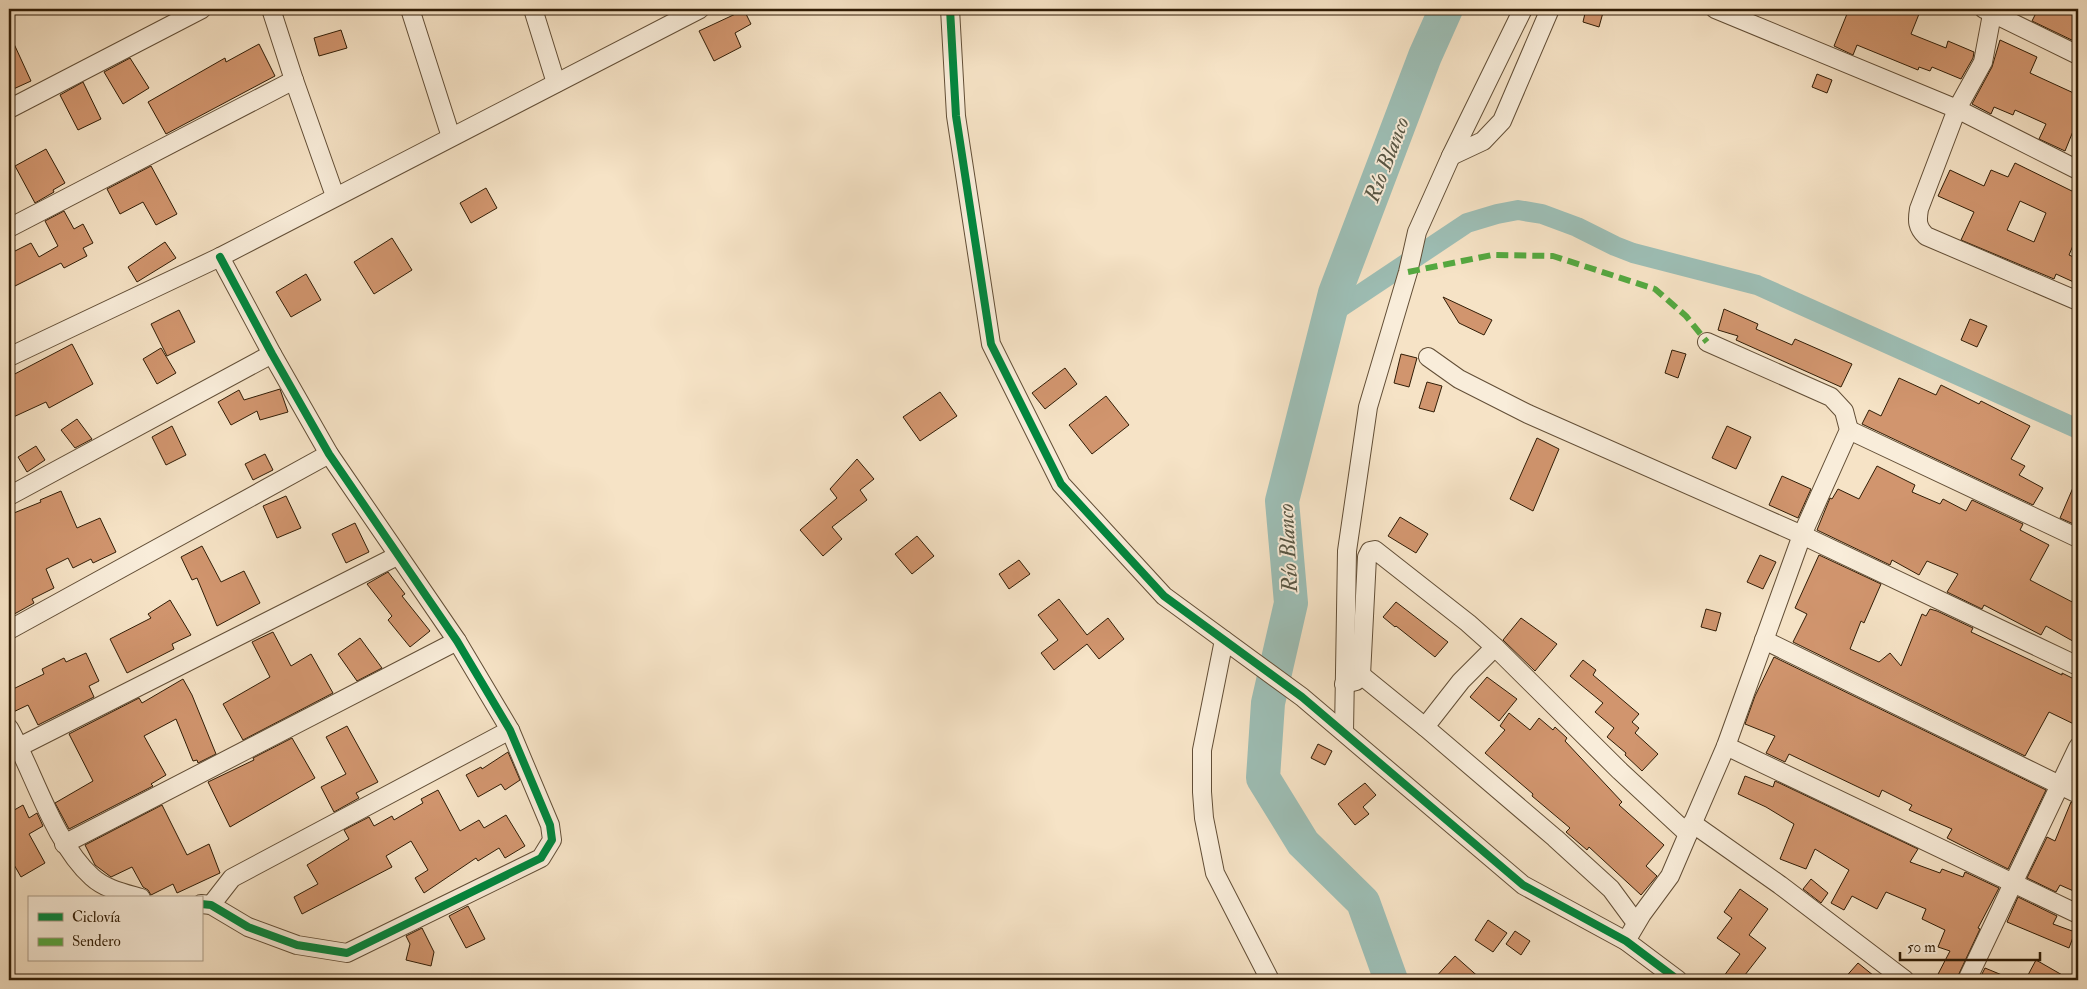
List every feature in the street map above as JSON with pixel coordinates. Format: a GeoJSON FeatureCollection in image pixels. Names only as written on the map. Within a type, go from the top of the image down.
{"type":"FeatureCollection","features":[{"type":"Feature","properties":{"kind":"street"},"geometry":{"type":"LineString","coordinates":[[9,109],[202,9]]}},
{"type":"Feature","properties":{"kind":"street"},"geometry":{"type":"LineString","coordinates":[[271,9],[335,196]]}},
{"type":"Feature","properties":{"kind":"street"},"geometry":{"type":"LineString","coordinates":[[410,9],[451,137]]}},
{"type":"Feature","properties":{"kind":"street"},"geometry":{"type":"LineString","coordinates":[[533,9],[556,83]]}},
{"type":"Feature","properties":{"kind":"street"},"geometry":{"type":"LineString","coordinates":[[11,353],[220,257],[700,9]]}},
{"type":"Feature","properties":{"kind":"street"},"geometry":{"type":"LineString","coordinates":[[950,9],[956,116],[991,344],[1061,484],[1164,596],[1302,697],[1522,885],[1626,941],[1678,980]]}},
{"type":"Feature","properties":{"kind":"street"},"geometry":{"type":"LineString","coordinates":[[1344,732],[1347,551],[1368,407],[1417,232],[1451,156],[1523,9]]}},
{"type":"Feature","properties":{"kind":"street"},"geometry":{"type":"LineString","coordinates":[[1451,156],[1483,141],[1502,121],[1550,9]]}},
{"type":"Feature","properties":{"kind":"street"},"geometry":{"type":"LineString","coordinates":[[1716,9],[1958,108],[2078,170]]}},
{"type":"Feature","properties":{"kind":"street"},"geometry":{"type":"LineString","coordinates":[[2078,56],[1989,10],[1983,62],[1958,108],[1919,209],[1917,223],[1920,230],[1926,236],[2078,301]]}},
{"type":"Feature","properties":{"kind":"street"},"geometry":{"type":"LineString","coordinates":[[9,228],[294,80]]}},
{"type":"Feature","properties":{"kind":"street"},"geometry":{"type":"LineString","coordinates":[[220,257],[329,454],[457,641],[510,730],[550,825],[552,840],[541,858],[347,953],[297,945],[248,927],[206,905],[232,878],[510,730]]}},
{"type":"Feature","properties":{"kind":"street"},"geometry":{"type":"LineString","coordinates":[[1626,941],[1636,923],[1670,876],[1726,746],[1802,535],[1849,430],[1844,411],[1831,396],[1708,342]]}},
{"type":"Feature","properties":{"kind":"street"},"geometry":{"type":"LineString","coordinates":[[9,496],[272,354]]}},
{"type":"Feature","properties":{"kind":"street"},"geometry":{"type":"LineString","coordinates":[[1428,358],[1459,379],[1528,414],[1802,535],[2078,666]]}},
{"type":"Feature","properties":{"kind":"street"},"geometry":{"type":"LineString","coordinates":[[1849,430],[2078,538]]}},
{"type":"Feature","properties":{"kind":"street"},"geometry":{"type":"LineString","coordinates":[[9,630],[329,454]]}},
{"type":"Feature","properties":{"kind":"street"},"geometry":{"type":"LineString","coordinates":[[1344,684],[1356,681],[1361,675],[1368,557],[1370,551],[1375,550],[1468,623],[1495,647],[1614,765],[1690,829],[1780,885],[1905,980]]}},
{"type":"Feature","properties":{"kind":"street"},"geometry":{"type":"LineString","coordinates":[[19,747],[398,556]]}},
{"type":"Feature","properties":{"kind":"street"},"geometry":{"type":"LineString","coordinates":[[1224,640],[1202,750],[1204,818],[1215,873],[1270,980]]}},
{"type":"Feature","properties":{"kind":"street"},"geometry":{"type":"LineString","coordinates":[[1764,640],[2078,794]]}},
{"type":"Feature","properties":{"kind":"street"},"geometry":{"type":"LineString","coordinates":[[64,844],[457,641]]}},
{"type":"Feature","properties":{"kind":"street"},"geometry":{"type":"LineString","coordinates":[[1425,727],[1461,681],[1495,647]]}},
{"type":"Feature","properties":{"kind":"street"},"geometry":{"type":"LineString","coordinates":[[1361,675],[1555,838],[1611,889],[1636,923]]}},
{"type":"Feature","properties":{"kind":"street"},"geometry":{"type":"LineString","coordinates":[[9,728],[64,844],[92,877],[108,887],[135,896]]}},
{"type":"Feature","properties":{"kind":"street"},"geometry":{"type":"LineString","coordinates":[[1726,746],[2078,914]]}},
{"type":"Feature","properties":{"kind":"street"},"geometry":{"type":"LineString","coordinates":[[1967,980],[2078,747]]}},
{"type":"Feature","properties":{"kind":"building"},"geometry":{"type":"Polygon","coordinates":[[[1586,9],[1604,9],[1599,27],[1583,22],[1586,9]]]}},
{"type":"Feature","properties":{"kind":"building"},"geometry":{"type":"Polygon","coordinates":[[[1849,9],[1921,9],[1911,34],[1946,48],[1948,41],[1974,52],[1973,58],[1961,79],[1932,67],[1930,71],[1919,67],[1918,70],[1857,45],[1853,55],[1834,46],[1849,9]]]}},
{"type":"Feature","properties":{"kind":"building"},"geometry":{"type":"Polygon","coordinates":[[[2038,9],[2078,9],[2078,43],[2032,21],[2038,9]]]}},
{"type":"Feature","properties":{"kind":"building"},"geometry":{"type":"Polygon","coordinates":[[[744,10],[751,24],[735,33],[741,47],[714,61],[699,31],[744,10]]]}},
{"type":"Feature","properties":{"kind":"building"},"geometry":{"type":"Polygon","coordinates":[[[341,30],[347,48],[319,56],[314,38],[341,30]]]}},
{"type":"Feature","properties":{"kind":"building"},"geometry":{"type":"Polygon","coordinates":[[[9,33],[31,81],[9,91],[9,33]]]}},
{"type":"Feature","properties":{"kind":"building"},"geometry":{"type":"Polygon","coordinates":[[[2000,40],[2037,57],[2030,73],[2078,95],[2078,119],[2065,151],[2039,139],[2046,124],[2015,110],[2013,115],[1994,107],[1991,114],[1972,104],[1992,67],[2000,40]]]}},
{"type":"Feature","properties":{"kind":"building"},"geometry":{"type":"Polygon","coordinates":[[[259,44],[275,76],[166,134],[148,102],[225,58],[226,62],[259,44]]]}},
{"type":"Feature","properties":{"kind":"building"},"geometry":{"type":"Polygon","coordinates":[[[130,58],[149,88],[123,104],[104,72],[130,58]]]}},
{"type":"Feature","properties":{"kind":"building"},"geometry":{"type":"Polygon","coordinates":[[[1817,74],[1832,80],[1827,93],[1812,87],[1817,74]]]}},
{"type":"Feature","properties":{"kind":"building"},"geometry":{"type":"Polygon","coordinates":[[[83,82],[101,119],[78,130],[60,95],[83,82]]]}},
{"type":"Feature","properties":{"kind":"building"},"geometry":{"type":"Polygon","coordinates":[[[46,149],[65,183],[35,203],[15,166],[46,149]]]}},
{"type":"Feature","properties":{"kind":"building"},"geometry":{"type":"Polygon","coordinates":[[[2015,163],[2078,194],[2078,234],[2069,255],[2078,259],[2078,284],[2056,274],[2054,279],[1961,240],[1974,212],[1938,196],[1950,170],[1984,186],[1991,170],[2008,177],[2015,163]],[[2020,201],[2007,230],[2034,242],[2046,213],[2020,201]]]}},
{"type":"Feature","properties":{"kind":"building"},"geometry":{"type":"Polygon","coordinates":[[[151,166],[177,214],[156,225],[143,202],[120,214],[107,189],[151,166]]]}},
{"type":"Feature","properties":{"kind":"building"},"geometry":{"type":"Polygon","coordinates":[[[486,188],[497,208],[471,223],[460,203],[486,188]]]}},
{"type":"Feature","properties":{"kind":"building"},"geometry":{"type":"Polygon","coordinates":[[[64,211],[74,229],[83,224],[93,243],[83,248],[87,256],[64,268],[61,263],[9,289],[9,254],[31,243],[39,257],[58,246],[45,221],[64,211]]]}},
{"type":"Feature","properties":{"kind":"building"},"geometry":{"type":"Polygon","coordinates":[[[392,238],[412,270],[374,294],[354,262],[392,238]]]}},
{"type":"Feature","properties":{"kind":"building"},"geometry":{"type":"Polygon","coordinates":[[[165,242],[176,258],[137,282],[128,267],[165,242]]]}},
{"type":"Feature","properties":{"kind":"building"},"geometry":{"type":"Polygon","coordinates":[[[306,274],[321,300],[291,317],[276,292],[306,274]]]}},
{"type":"Feature","properties":{"kind":"building"},"geometry":{"type":"Polygon","coordinates":[[[1443,297],[1492,320],[1484,335],[1459,323],[1443,297]]]}},
{"type":"Feature","properties":{"kind":"building"},"geometry":{"type":"Polygon","coordinates":[[[1724,309],[1758,324],[1756,329],[1792,345],[1795,339],[1852,364],[1841,387],[1736,340],[1738,336],[1718,330],[1724,309]]]}},
{"type":"Feature","properties":{"kind":"building"},"geometry":{"type":"Polygon","coordinates":[[[179,310],[195,342],[167,356],[151,324],[179,310]]]}},
{"type":"Feature","properties":{"kind":"building"},"geometry":{"type":"Polygon","coordinates":[[[1970,319],[1987,326],[1977,347],[1961,340],[1970,319]]]}},
{"type":"Feature","properties":{"kind":"building"},"geometry":{"type":"Polygon","coordinates":[[[72,344],[93,384],[49,408],[46,402],[9,419],[9,377],[72,344]]]}},
{"type":"Feature","properties":{"kind":"building"},"geometry":{"type":"Polygon","coordinates":[[[161,348],[176,373],[157,384],[143,359],[161,348]]]}},
{"type":"Feature","properties":{"kind":"building"},"geometry":{"type":"Polygon","coordinates":[[[1672,350],[1686,354],[1678,378],[1665,373],[1672,350]]]}},
{"type":"Feature","properties":{"kind":"building"},"geometry":{"type":"Polygon","coordinates":[[[1401,354],[1417,358],[1409,387],[1394,383],[1401,354]]]}},
{"type":"Feature","properties":{"kind":"building"},"geometry":{"type":"Polygon","coordinates":[[[1065,368],[1077,384],[1045,409],[1032,393],[1065,368]]]}},
{"type":"Feature","properties":{"kind":"building"},"geometry":{"type":"Polygon","coordinates":[[[1899,378],[1936,395],[1941,385],[1979,404],[1981,401],[2030,426],[2011,459],[2025,466],[2019,475],[2043,488],[2033,505],[1862,424],[1869,410],[1881,416],[1899,378]]]}},
{"type":"Feature","properties":{"kind":"building"},"geometry":{"type":"Polygon","coordinates":[[[1427,382],[1442,386],[1434,412],[1419,408],[1427,382]]]}},
{"type":"Feature","properties":{"kind":"building"},"geometry":{"type":"Polygon","coordinates":[[[280,389],[288,412],[260,420],[257,411],[231,425],[218,402],[239,390],[244,400],[280,389]]]}},
{"type":"Feature","properties":{"kind":"building"},"geometry":{"type":"Polygon","coordinates":[[[940,392],[957,416],[920,441],[903,417],[940,392]]]}},
{"type":"Feature","properties":{"kind":"building"},"geometry":{"type":"Polygon","coordinates":[[[1106,396],[1129,425],[1092,454],[1069,425],[1106,396]]]}},
{"type":"Feature","properties":{"kind":"building"},"geometry":{"type":"Polygon","coordinates":[[[77,419],[92,439],[75,448],[61,430],[77,419]]]}},
{"type":"Feature","properties":{"kind":"building"},"geometry":{"type":"Polygon","coordinates":[[[172,426],[186,455],[166,465],[152,437],[172,426]]]}},
{"type":"Feature","properties":{"kind":"building"},"geometry":{"type":"Polygon","coordinates":[[[1727,426],[1751,437],[1736,469],[1712,458],[1727,426]]]}},
{"type":"Feature","properties":{"kind":"building"},"geometry":{"type":"Polygon","coordinates":[[[1537,438],[1559,449],[1533,511],[1510,499],[1537,438]]]}},
{"type":"Feature","properties":{"kind":"building"},"geometry":{"type":"Polygon","coordinates":[[[36,446],[45,460],[27,472],[18,457],[36,446]]]}},
{"type":"Feature","properties":{"kind":"building"},"geometry":{"type":"Polygon","coordinates":[[[265,454],[273,470],[253,480],[245,464],[265,454]]]}},
{"type":"Feature","properties":{"kind":"building"},"geometry":{"type":"Polygon","coordinates":[[[857,459],[874,479],[860,490],[867,500],[832,527],[842,539],[823,556],[800,530],[837,498],[830,489],[857,459]]]}},
{"type":"Feature","properties":{"kind":"building"},"geometry":{"type":"Polygon","coordinates":[[[1877,466],[1915,485],[1912,492],[1940,504],[1943,499],[1966,511],[1972,500],[2023,524],[2020,530],[2049,545],[2030,580],[2078,605],[2078,644],[2046,626],[2041,635],[1984,605],[1982,609],[1947,592],[1958,574],[1927,561],[1919,575],[1892,560],[1890,565],[1817,530],[1830,498],[1832,499],[1838,489],[1859,499],[1877,466]]]}},
{"type":"Feature","properties":{"kind":"building"},"geometry":{"type":"Polygon","coordinates":[[[1782,476],[1811,489],[1798,518],[1769,505],[1782,476]]]}},
{"type":"Feature","properties":{"kind":"building"},"geometry":{"type":"Polygon","coordinates":[[[2078,476],[2078,526],[2060,518],[2078,476]]]}},
{"type":"Feature","properties":{"kind":"building"},"geometry":{"type":"Polygon","coordinates":[[[61,491],[77,528],[100,518],[116,552],[93,563],[91,559],[73,568],[68,558],[46,569],[54,588],[32,599],[34,603],[9,617],[9,515],[41,502],[40,500],[61,491]]]}},
{"type":"Feature","properties":{"kind":"building"},"geometry":{"type":"Polygon","coordinates":[[[286,496],[301,528],[277,538],[263,506],[286,496]]]}},
{"type":"Feature","properties":{"kind":"building"},"geometry":{"type":"Polygon","coordinates":[[[1400,517],[1428,534],[1416,553],[1388,536],[1400,517]]]}},
{"type":"Feature","properties":{"kind":"building"},"geometry":{"type":"Polygon","coordinates":[[[355,523],[369,552],[346,563],[332,534],[355,523]]]}},
{"type":"Feature","properties":{"kind":"building"},"geometry":{"type":"Polygon","coordinates":[[[917,536],[934,556],[912,574],[895,554],[917,536]]]}},
{"type":"Feature","properties":{"kind":"building"},"geometry":{"type":"Polygon","coordinates":[[[202,546],[221,582],[244,571],[260,603],[217,626],[197,578],[192,580],[181,557],[202,546]]]}},
{"type":"Feature","properties":{"kind":"building"},"geometry":{"type":"Polygon","coordinates":[[[1760,555],[1776,562],[1763,589],[1747,582],[1760,555]]]}},
{"type":"Feature","properties":{"kind":"building"},"geometry":{"type":"Polygon","coordinates":[[[1819,555],[1881,584],[1864,623],[1861,621],[1850,649],[1879,662],[1890,653],[1901,666],[1922,614],[1926,616],[1930,609],[1937,611],[1973,628],[1971,632],[2078,681],[2078,726],[2049,712],[2025,756],[1793,642],[1807,614],[1795,608],[1819,555]]]}},
{"type":"Feature","properties":{"kind":"building"},"geometry":{"type":"Polygon","coordinates":[[[1019,560],[1030,574],[1009,589],[999,574],[1019,560]]]}},
{"type":"Feature","properties":{"kind":"building"},"geometry":{"type":"Polygon","coordinates":[[[388,572],[405,594],[402,596],[430,631],[410,647],[388,620],[392,616],[367,584],[388,572]]]}},
{"type":"Feature","properties":{"kind":"building"},"geometry":{"type":"Polygon","coordinates":[[[1059,599],[1087,635],[1108,618],[1124,639],[1099,659],[1087,644],[1054,670],[1041,653],[1058,640],[1038,615],[1059,599]]]}},
{"type":"Feature","properties":{"kind":"building"},"geometry":{"type":"Polygon","coordinates":[[[170,600],[191,635],[172,644],[174,649],[127,673],[110,639],[151,618],[148,614],[170,600]]]}},
{"type":"Feature","properties":{"kind":"building"},"geometry":{"type":"Polygon","coordinates":[[[1396,602],[1448,642],[1435,657],[1383,617],[1396,602]]]}},
{"type":"Feature","properties":{"kind":"building"},"geometry":{"type":"Polygon","coordinates":[[[1706,609],[1721,613],[1716,631],[1701,627],[1706,609]]]}},
{"type":"Feature","properties":{"kind":"building"},"geometry":{"type":"Polygon","coordinates":[[[1521,618],[1557,644],[1535,671],[1503,640],[1521,618]]]}},
{"type":"Feature","properties":{"kind":"building"},"geometry":{"type":"Polygon","coordinates":[[[273,632],[291,666],[311,654],[333,693],[243,740],[223,704],[270,677],[252,642],[273,632]]]}},
{"type":"Feature","properties":{"kind":"building"},"geometry":{"type":"Polygon","coordinates":[[[360,638],[382,668],[357,681],[338,654],[360,638]]]}},
{"type":"Feature","properties":{"kind":"building"},"geometry":{"type":"Polygon","coordinates":[[[86,653],[99,681],[89,686],[94,697],[38,725],[28,705],[9,714],[9,691],[44,674],[42,669],[64,658],[66,662],[86,653]]]}},
{"type":"Feature","properties":{"kind":"building"},"geometry":{"type":"Polygon","coordinates":[[[1774,657],[2046,790],[2008,869],[1947,838],[1952,829],[1909,810],[1912,805],[1882,790],[1879,797],[1789,754],[1785,762],[1766,753],[1775,736],[1745,724],[1755,696],[1774,657]]]}},
{"type":"Feature","properties":{"kind":"building"},"geometry":{"type":"Polygon","coordinates":[[[1583,660],[1596,670],[1593,675],[1639,714],[1632,722],[1639,728],[1635,733],[1658,754],[1642,771],[1625,755],[1626,753],[1607,737],[1614,728],[1595,712],[1603,703],[1570,676],[1583,660]]]}},
{"type":"Feature","properties":{"kind":"building"},"geometry":{"type":"Polygon","coordinates":[[[1487,677],[1517,699],[1499,721],[1470,697],[1487,677]]]}},
{"type":"Feature","properties":{"kind":"building"},"geometry":{"type":"Polygon","coordinates":[[[183,679],[192,695],[216,754],[198,763],[197,760],[193,761],[176,719],[144,736],[166,775],[151,784],[153,786],[69,829],[55,803],[93,781],[69,734],[139,698],[142,703],[183,679]]]}},
{"type":"Feature","properties":{"kind":"building"},"geometry":{"type":"Polygon","coordinates":[[[1509,713],[1530,730],[1539,718],[1553,730],[1555,727],[1567,738],[1565,741],[1622,802],[1619,805],[1664,845],[1646,866],[1657,876],[1641,895],[1589,847],[1587,850],[1566,832],[1570,828],[1485,753],[1505,730],[1500,726],[1509,713]]]}},
{"type":"Feature","properties":{"kind":"building"},"geometry":{"type":"Polygon","coordinates":[[[347,726],[378,782],[356,793],[359,798],[334,812],[321,787],[346,774],[326,737],[347,726]]]}},
{"type":"Feature","properties":{"kind":"building"},"geometry":{"type":"Polygon","coordinates":[[[292,738],[315,778],[230,827],[208,782],[254,760],[253,758],[292,738]]]}},
{"type":"Feature","properties":{"kind":"building"},"geometry":{"type":"Polygon","coordinates":[[[1318,744],[1332,751],[1325,765],[1311,758],[1318,744]]]}},
{"type":"Feature","properties":{"kind":"building"},"geometry":{"type":"Polygon","coordinates":[[[508,752],[520,780],[505,790],[501,784],[478,797],[466,775],[481,767],[482,769],[508,752]]]}},
{"type":"Feature","properties":{"kind":"building"},"geometry":{"type":"Polygon","coordinates":[[[1745,776],[1773,787],[1775,781],[1918,849],[1910,862],[1940,873],[1942,869],[1963,877],[1965,872],[1999,888],[1978,928],[1980,929],[1956,980],[1935,980],[1950,951],[1938,947],[1945,930],[1922,919],[1926,909],[1886,892],[1877,909],[1852,896],[1844,910],[1831,903],[1849,870],[1815,849],[1806,869],[1780,859],[1794,824],[1766,807],[1738,794],[1745,776]]]}},
{"type":"Feature","properties":{"kind":"building"},"geometry":{"type":"Polygon","coordinates":[[[1365,783],[1376,795],[1363,807],[1369,814],[1355,825],[1338,804],[1365,783]]]}},
{"type":"Feature","properties":{"kind":"building"},"geometry":{"type":"Polygon","coordinates":[[[438,790],[460,831],[479,820],[484,828],[506,815],[525,846],[505,858],[499,848],[478,861],[476,858],[424,893],[415,878],[428,870],[411,841],[386,856],[392,867],[302,914],[294,897],[318,884],[307,865],[349,839],[344,830],[369,817],[374,826],[392,816],[394,820],[423,803],[421,799],[438,790]]]}},
{"type":"Feature","properties":{"kind":"building"},"geometry":{"type":"Polygon","coordinates":[[[2071,802],[2078,805],[2078,893],[2060,885],[2056,892],[2027,878],[2047,837],[2055,841],[2071,802]]]}},
{"type":"Feature","properties":{"kind":"building"},"geometry":{"type":"Polygon","coordinates":[[[23,805],[29,818],[37,813],[43,826],[29,834],[45,863],[21,877],[9,856],[9,813],[23,805]]]}},
{"type":"Feature","properties":{"kind":"building"},"geometry":{"type":"Polygon","coordinates":[[[162,805],[187,855],[209,844],[220,873],[177,893],[173,884],[151,895],[143,887],[132,867],[111,877],[95,865],[85,845],[162,805]]]}},
{"type":"Feature","properties":{"kind":"building"},"geometry":{"type":"Polygon","coordinates":[[[1811,879],[1828,893],[1821,903],[1803,889],[1811,879]]]}},
{"type":"Feature","properties":{"kind":"building"},"geometry":{"type":"Polygon","coordinates":[[[1740,889],[1768,909],[1749,935],[1766,948],[1741,980],[1721,980],[1740,954],[1717,938],[1732,918],[1724,912],[1740,889]]]}},
{"type":"Feature","properties":{"kind":"building"},"geometry":{"type":"Polygon","coordinates":[[[2018,897],[2057,916],[2053,924],[2075,932],[2069,948],[2007,922],[2018,897]]]}},
{"type":"Feature","properties":{"kind":"building"},"geometry":{"type":"Polygon","coordinates":[[[468,906],[485,939],[466,948],[449,916],[468,906]]]}},
{"type":"Feature","properties":{"kind":"building"},"geometry":{"type":"Polygon","coordinates":[[[1488,920],[1507,933],[1493,952],[1475,940],[1488,920]]]}},
{"type":"Feature","properties":{"kind":"building"},"geometry":{"type":"Polygon","coordinates":[[[422,928],[434,952],[431,966],[406,960],[410,944],[406,936],[422,928]]]}},
{"type":"Feature","properties":{"kind":"building"},"geometry":{"type":"Polygon","coordinates":[[[1515,931],[1530,941],[1521,955],[1506,944],[1515,931]]]}},
{"type":"Feature","properties":{"kind":"building"},"geometry":{"type":"Polygon","coordinates":[[[1455,956],[1482,980],[1433,980],[1455,956]]]}},
{"type":"Feature","properties":{"kind":"building"},"geometry":{"type":"Polygon","coordinates":[[[2036,960],[2071,980],[2037,980],[2028,975],[2036,960]]]}},
{"type":"Feature","properties":{"kind":"building"},"geometry":{"type":"Polygon","coordinates":[[[1858,963],[1879,980],[1843,980],[1858,963]]]}},
{"type":"Feature","properties":{"kind":"building"},"geometry":{"type":"Polygon","coordinates":[[[1985,968],[2014,980],[1979,980],[1985,968]]]}},
{"type":"Feature","properties":{"kind":"waterway","name":"Río Blanco"},"geometry":{"type":"LineString","coordinates":[[1391,980],[1363,902],[1303,843],[1263,778],[1268,703],[1291,603],[1282,501],[1335,293],[1425,56],[1446,9]]}},
{"type":"Feature","properties":{"kind":"waterway"},"geometry":{"type":"LineString","coordinates":[[1329,315],[1467,223],[1518,210],[1542,214],[1577,227],[1633,253],[1757,285],[2078,429]]}},
{"type":"Feature","properties":{"kind":"marked path"},"geometry":{"type":"LineString","coordinates":[[1408,272],[1492,255],[1553,256],[1655,289],[1686,316],[1707,342]]}},
{"type":"Feature","properties":{"kind":"cycle path"},"geometry":{"type":"LineString","coordinates":[[950,9],[956,116],[991,344],[1061,484],[1164,596],[1302,697],[1523,885],[1626,941],[1678,980]]}},
{"type":"Feature","properties":{"kind":"cycle path"},"geometry":{"type":"LineString","coordinates":[[202,904],[211,905],[248,927],[297,945],[347,953],[541,858],[552,840],[550,825],[510,730],[457,641],[329,454],[220,257]]}}]}
